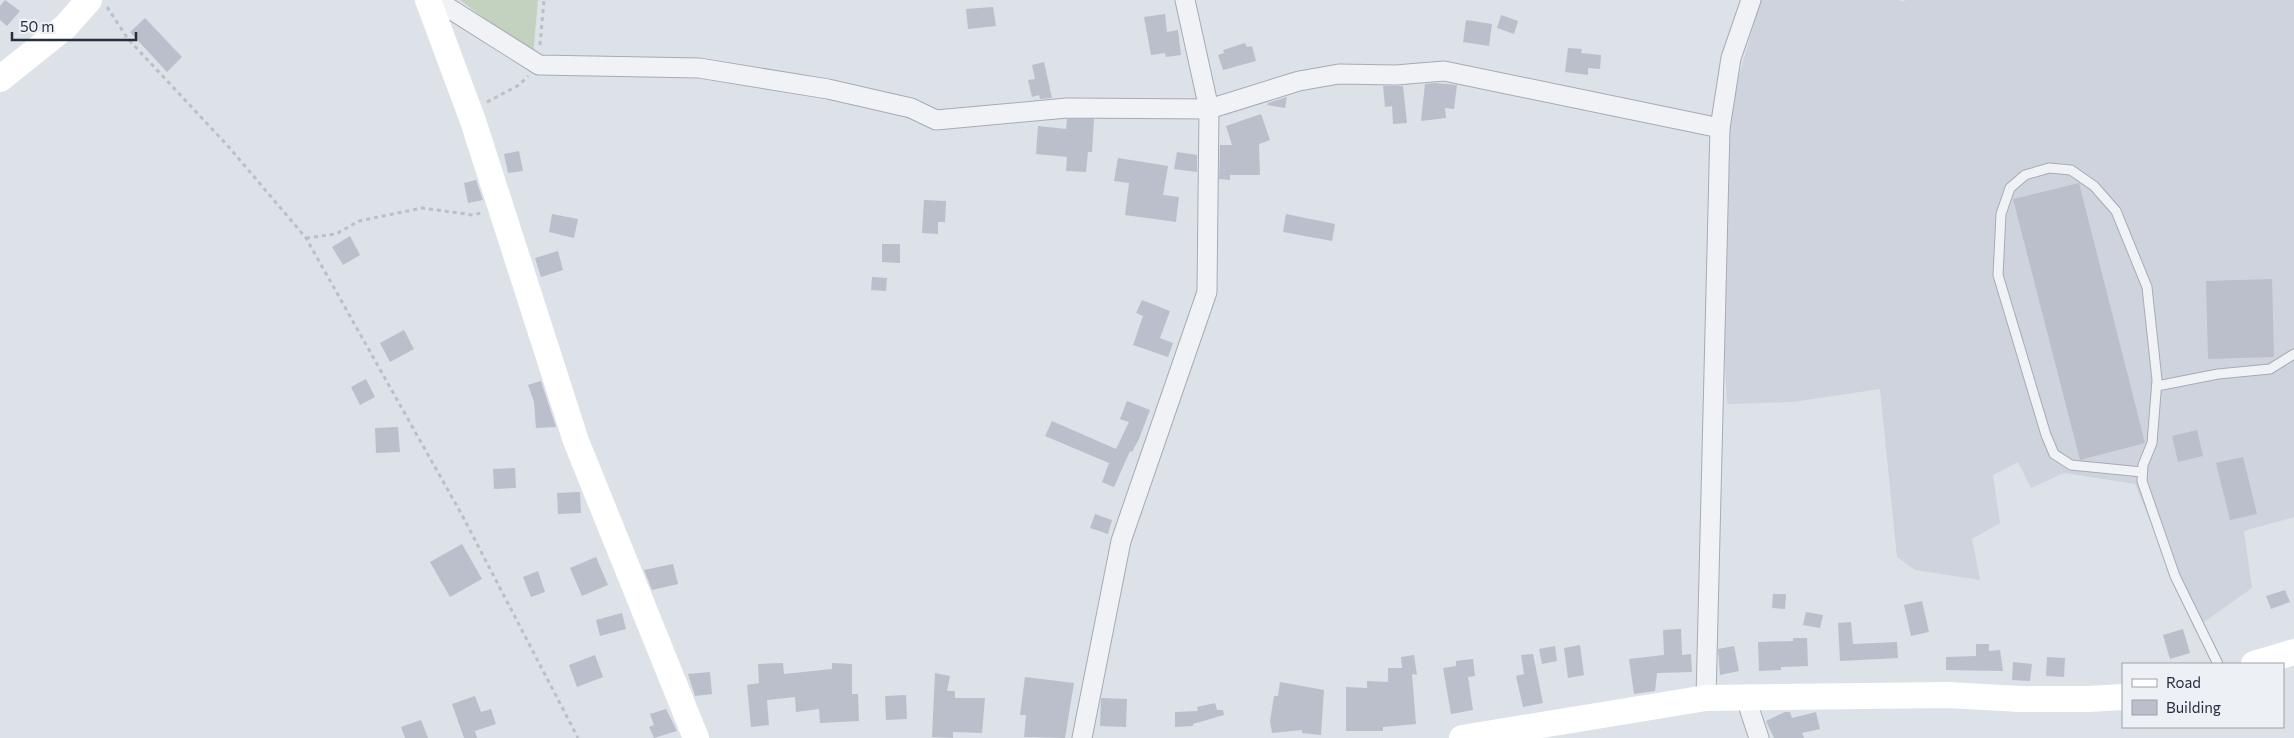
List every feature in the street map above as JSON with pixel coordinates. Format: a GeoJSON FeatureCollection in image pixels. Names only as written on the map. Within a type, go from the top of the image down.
{"type":"FeatureCollection","features":[{"type":"Feature","properties":{"kind":"street"},"geometry":{"type":"LineString","coordinates":[[0,79],[65,26],[89,0]]}},
{"type":"Feature","properties":{"kind":"street"},"geometry":{"type":"LineString","coordinates":[[428,0],[473,122],[576,441],[696,738]]}},
{"type":"Feature","properties":{"kind":"street"},"geometry":{"type":"LineString","coordinates":[[436,0],[538,65],[699,68],[828,89],[911,108],[936,120],[1067,108],[1209,109],[1299,81],[1339,74],[1396,75],[1444,71],[1720,128]]}},
{"type":"Feature","properties":{"kind":"street"},"geometry":{"type":"LineString","coordinates":[[1082,738],[1121,541],[1207,292],[1209,109],[1185,0]]}},
{"type":"Feature","properties":{"kind":"street"},"geometry":{"type":"LineString","coordinates":[[1706,698],[1720,128],[1731,58],[1750,0]]}},
{"type":"Feature","properties":{"kind":"street"},"geometry":{"type":"LineString","coordinates":[[2257,663],[2294,652]]}},
{"type":"Feature","properties":{"kind":"street"},"geometry":{"type":"LineString","coordinates":[[1476,737],[1706,698],[1744,696],[1948,695],[2088,700],[2122,697]]}},
{"type":"Feature","properties":{"kind":"street"},"geometry":{"type":"LineString","coordinates":[[1744,696],[1759,738]]}},
{"type":"Feature","properties":{"kind":"lane"},"geometry":{"type":"LineString","coordinates":[[2142,472],[2071,465],[2054,454],[2046,435],[1998,275],[2001,214],[2010,188],[2024,175],[2049,168],[2070,170],[2094,186],[2116,211],[2147,287],[2157,386],[2152,443],[2143,464],[2142,482],[2175,576],[2218,663]]}},
{"type":"Feature","properties":{"kind":"lane"},"geometry":{"type":"LineString","coordinates":[[2157,386],[2218,374],[2270,369],[2294,354]]}},
{"type":"Feature","properties":{"kind":"path"},"geometry":{"type":"LineString","coordinates":[[103,0],[128,39],[228,146],[306,238],[457,506],[578,738]]}},
{"type":"Feature","properties":{"kind":"path"},"geometry":{"type":"LineString","coordinates":[[306,238],[336,234],[359,221],[422,208],[473,215],[501,208]]}},
{"type":"Feature","properties":{"kind":"shaded area"},"geometry":{"type":"Polygon","coordinates":[[[1761,0],[1898,0],[1904,2],[1905,0],[2294,0],[2294,517],[2244,531],[2252,588],[2194,629],[2135,484],[2064,473],[2031,488],[2018,462],[1993,475],[2000,523],[1972,539],[1980,580],[1915,570],[1897,557],[1880,389],[1793,402],[1727,404],[1721,286],[1727,117],[1761,0]]]}},
{"type":"Feature","properties":{"kind":"green space"},"geometry":{"type":"Polygon","coordinates":[[[460,0],[538,0],[533,55],[460,0]]]}},
{"type":"Feature","properties":{"kind":"building"},"geometry":{"type":"Polygon","coordinates":[[[5,0],[20,11],[7,26],[0,20],[0,6],[5,0]]]}},
{"type":"Feature","properties":{"kind":"building"},"geometry":{"type":"Polygon","coordinates":[[[993,7],[996,26],[968,29],[966,9],[993,7]]]}},
{"type":"Feature","properties":{"kind":"building"},"geometry":{"type":"Polygon","coordinates":[[[1165,14],[1167,32],[1178,30],[1181,55],[1166,57],[1165,53],[1151,55],[1144,17],[1165,14]]]}},
{"type":"Feature","properties":{"kind":"building"},"geometry":{"type":"Polygon","coordinates":[[[1501,15],[1518,21],[1514,34],[1497,28],[1501,15]]]}},
{"type":"Feature","properties":{"kind":"building"},"geometry":{"type":"Polygon","coordinates":[[[145,18],[182,57],[167,72],[130,32],[145,18]]]}},
{"type":"Feature","properties":{"kind":"building"},"geometry":{"type":"Polygon","coordinates":[[[1466,20],[1492,24],[1489,46],[1463,42],[1466,20]]]}},
{"type":"Feature","properties":{"kind":"building"},"geometry":{"type":"Polygon","coordinates":[[[1245,43],[1247,47],[1252,46],[1256,61],[1223,70],[1218,55],[1224,53],[1223,50],[1245,43]]]}},
{"type":"Feature","properties":{"kind":"building"},"geometry":{"type":"Polygon","coordinates":[[[1568,48],[1582,49],[1581,53],[1601,55],[1600,69],[1588,68],[1588,75],[1565,72],[1568,48]]]}},
{"type":"Feature","properties":{"kind":"building"},"geometry":{"type":"Polygon","coordinates":[[[1044,62],[1052,98],[1040,99],[1039,95],[1032,97],[1028,80],[1035,79],[1032,65],[1044,62]]]}},
{"type":"Feature","properties":{"kind":"building"},"geometry":{"type":"Polygon","coordinates":[[[1425,84],[1457,85],[1454,109],[1445,108],[1446,118],[1421,121],[1425,84]]]}},
{"type":"Feature","properties":{"kind":"building"},"geometry":{"type":"Polygon","coordinates":[[[1383,86],[1403,86],[1407,123],[1393,124],[1392,106],[1385,107],[1383,86]]]}},
{"type":"Feature","properties":{"kind":"building"},"geometry":{"type":"Polygon","coordinates":[[[1287,97],[1285,108],[1267,105],[1268,103],[1287,97]]]}},
{"type":"Feature","properties":{"kind":"building"},"geometry":{"type":"Polygon","coordinates":[[[1261,114],[1270,140],[1259,144],[1260,175],[1230,175],[1230,180],[1219,179],[1220,145],[1232,145],[1226,126],[1261,114]]]}},
{"type":"Feature","properties":{"kind":"building"},"geometry":{"type":"Polygon","coordinates":[[[1067,119],[1094,119],[1092,152],[1088,152],[1086,172],[1066,171],[1067,157],[1036,154],[1038,126],[1066,129],[1067,119]]]}},
{"type":"Feature","properties":{"kind":"building"},"geometry":{"type":"Polygon","coordinates":[[[519,151],[523,171],[508,173],[504,154],[519,151]]]}},
{"type":"Feature","properties":{"kind":"building"},"geometry":{"type":"Polygon","coordinates":[[[1177,152],[1197,155],[1197,172],[1174,169],[1177,152]]]}},
{"type":"Feature","properties":{"kind":"building"},"geometry":{"type":"Polygon","coordinates":[[[1118,158],[1168,166],[1163,195],[1179,197],[1176,222],[1125,215],[1129,183],[1114,181],[1118,158]]]}},
{"type":"Feature","properties":{"kind":"building"},"geometry":{"type":"Polygon","coordinates":[[[476,180],[483,200],[468,203],[464,183],[476,180]]]}},
{"type":"Feature","properties":{"kind":"building"},"geometry":{"type":"Polygon","coordinates":[[[2079,183],[2145,443],[2080,460],[2013,199],[2079,183]]]}},
{"type":"Feature","properties":{"kind":"building"},"geometry":{"type":"Polygon","coordinates":[[[924,200],[946,201],[945,222],[938,222],[938,234],[922,233],[924,200]]]}},
{"type":"Feature","properties":{"kind":"building"},"geometry":{"type":"Polygon","coordinates":[[[552,214],[578,219],[574,238],[549,232],[552,214]]]}},
{"type":"Feature","properties":{"kind":"building"},"geometry":{"type":"Polygon","coordinates":[[[1286,214],[1335,224],[1332,241],[1283,232],[1286,214]]]}},
{"type":"Feature","properties":{"kind":"building"},"geometry":{"type":"Polygon","coordinates":[[[350,236],[360,255],[343,265],[332,247],[350,236]]]}},
{"type":"Feature","properties":{"kind":"building"},"geometry":{"type":"Polygon","coordinates":[[[882,244],[900,244],[900,263],[882,262],[882,244]]]}},
{"type":"Feature","properties":{"kind":"building"},"geometry":{"type":"Polygon","coordinates":[[[558,251],[563,270],[541,277],[535,258],[558,251]]]}},
{"type":"Feature","properties":{"kind":"building"},"geometry":{"type":"Polygon","coordinates":[[[872,277],[887,278],[886,291],[871,290],[872,277]]]}},
{"type":"Feature","properties":{"kind":"building"},"geometry":{"type":"Polygon","coordinates":[[[2272,279],[2274,357],[2208,359],[2206,281],[2272,279]]]}},
{"type":"Feature","properties":{"kind":"building"},"geometry":{"type":"Polygon","coordinates":[[[1142,300],[1170,311],[1160,338],[1173,343],[1168,357],[1133,345],[1143,316],[1136,313],[1142,300]]]}},
{"type":"Feature","properties":{"kind":"building"},"geometry":{"type":"Polygon","coordinates":[[[404,330],[414,349],[390,362],[380,343],[404,330]]]}},
{"type":"Feature","properties":{"kind":"building"},"geometry":{"type":"Polygon","coordinates":[[[366,379],[375,397],[360,405],[351,387],[366,379]]]}},
{"type":"Feature","properties":{"kind":"building"},"geometry":{"type":"Polygon","coordinates":[[[541,381],[556,427],[536,428],[534,402],[528,385],[541,381]]]}},
{"type":"Feature","properties":{"kind":"building"},"geometry":{"type":"Polygon","coordinates":[[[1127,401],[1150,410],[1139,439],[1132,452],[1130,451],[1114,487],[1102,482],[1109,463],[1045,436],[1052,421],[1116,449],[1129,422],[1120,419],[1127,401]]]}},
{"type":"Feature","properties":{"kind":"building"},"geometry":{"type":"Polygon","coordinates":[[[398,427],[400,452],[376,453],[375,428],[398,427]]]}},
{"type":"Feature","properties":{"kind":"building"},"geometry":{"type":"Polygon","coordinates":[[[2197,430],[2203,456],[2178,462],[2172,436],[2197,430]]]}},
{"type":"Feature","properties":{"kind":"building"},"geometry":{"type":"Polygon","coordinates":[[[2243,457],[2257,514],[2230,520],[2216,463],[2243,457]]]}},
{"type":"Feature","properties":{"kind":"building"},"geometry":{"type":"Polygon","coordinates":[[[515,468],[516,488],[494,489],[493,469],[515,468]]]}},
{"type":"Feature","properties":{"kind":"building"},"geometry":{"type":"Polygon","coordinates":[[[580,492],[581,513],[558,514],[557,493],[580,492]]]}},
{"type":"Feature","properties":{"kind":"building"},"geometry":{"type":"Polygon","coordinates":[[[1095,514],[1112,520],[1108,534],[1090,528],[1095,514]]]}},
{"type":"Feature","properties":{"kind":"building"},"geometry":{"type":"Polygon","coordinates":[[[462,544],[482,579],[450,597],[430,562],[462,544]]]}},
{"type":"Feature","properties":{"kind":"building"},"geometry":{"type":"Polygon","coordinates":[[[596,557],[608,585],[582,596],[570,568],[596,557]]]}},
{"type":"Feature","properties":{"kind":"building"},"geometry":{"type":"Polygon","coordinates":[[[673,564],[678,584],[652,590],[644,570],[673,564]]]}},
{"type":"Feature","properties":{"kind":"building"},"geometry":{"type":"Polygon","coordinates":[[[538,571],[545,592],[531,597],[523,577],[538,571]]]}},
{"type":"Feature","properties":{"kind":"building"},"geometry":{"type":"Polygon","coordinates":[[[2285,590],[2290,602],[2271,609],[2266,596],[2285,590]]]}},
{"type":"Feature","properties":{"kind":"building"},"geometry":{"type":"Polygon","coordinates":[[[1773,594],[1786,594],[1785,609],[1772,608],[1773,594]]]}},
{"type":"Feature","properties":{"kind":"building"},"geometry":{"type":"Polygon","coordinates":[[[1922,601],[1929,632],[1911,636],[1904,605],[1922,601]]]}},
{"type":"Feature","properties":{"kind":"building"},"geometry":{"type":"Polygon","coordinates":[[[1806,612],[1823,615],[1820,628],[1803,625],[1806,612]]]}},
{"type":"Feature","properties":{"kind":"building"},"geometry":{"type":"Polygon","coordinates":[[[622,613],[626,629],[600,636],[596,620],[622,613]]]}},
{"type":"Feature","properties":{"kind":"building"},"geometry":{"type":"Polygon","coordinates":[[[1851,622],[1853,644],[1897,642],[1898,658],[1840,661],[1838,623],[1851,622]]]}},
{"type":"Feature","properties":{"kind":"building"},"geometry":{"type":"Polygon","coordinates":[[[1681,629],[1682,655],[1691,654],[1692,672],[1657,673],[1655,691],[1634,694],[1629,659],[1664,655],[1663,630],[1681,629]]]}},
{"type":"Feature","properties":{"kind":"building"},"geometry":{"type":"Polygon","coordinates":[[[2183,629],[2190,653],[2170,659],[2163,635],[2183,629]]]}},
{"type":"Feature","properties":{"kind":"building"},"geometry":{"type":"Polygon","coordinates":[[[1793,638],[1807,638],[1808,666],[1781,667],[1781,670],[1759,671],[1758,642],[1793,641],[1793,638]]]}},
{"type":"Feature","properties":{"kind":"building"},"geometry":{"type":"Polygon","coordinates":[[[1976,644],[1989,644],[1989,651],[2000,650],[2003,671],[1946,670],[1946,657],[1976,656],[1976,644]]]}},
{"type":"Feature","properties":{"kind":"building"},"geometry":{"type":"Polygon","coordinates":[[[1580,645],[1584,675],[1568,678],[1564,648],[1580,645]]]}},
{"type":"Feature","properties":{"kind":"building"},"geometry":{"type":"Polygon","coordinates":[[[1555,646],[1557,661],[1542,664],[1539,649],[1555,646]]]}},
{"type":"Feature","properties":{"kind":"building"},"geometry":{"type":"Polygon","coordinates":[[[1734,646],[1739,671],[1720,675],[1718,649],[1734,646]]]}},
{"type":"Feature","properties":{"kind":"building"},"geometry":{"type":"Polygon","coordinates":[[[1533,654],[1543,703],[1523,707],[1516,676],[1524,674],[1521,655],[1533,654]]]}},
{"type":"Feature","properties":{"kind":"building"},"geometry":{"type":"Polygon","coordinates":[[[595,655],[603,677],[577,687],[569,665],[595,655]]]}},
{"type":"Feature","properties":{"kind":"building"},"geometry":{"type":"Polygon","coordinates":[[[1414,655],[1417,675],[1412,674],[1416,724],[1383,727],[1383,731],[1346,731],[1346,687],[1367,688],[1367,681],[1388,682],[1388,668],[1402,668],[1401,657],[1414,655]]]}},
{"type":"Feature","properties":{"kind":"building"},"geometry":{"type":"Polygon","coordinates":[[[2047,657],[2065,658],[2064,677],[2046,676],[2047,657]]]}},
{"type":"Feature","properties":{"kind":"building"},"geometry":{"type":"Polygon","coordinates":[[[1473,659],[1475,676],[1468,677],[1473,710],[1451,714],[1443,668],[1456,666],[1456,661],[1473,659]]]}},
{"type":"Feature","properties":{"kind":"building"},"geometry":{"type":"Polygon","coordinates":[[[2013,662],[2032,664],[2030,681],[2012,680],[2013,662]]]}},
{"type":"Feature","properties":{"kind":"building"},"geometry":{"type":"Polygon","coordinates":[[[783,663],[784,674],[832,669],[832,663],[852,664],[852,694],[858,694],[859,721],[820,723],[819,709],[796,712],[795,697],[767,700],[769,725],[751,727],[747,685],[759,683],[758,664],[783,663]]]}},
{"type":"Feature","properties":{"kind":"building"},"geometry":{"type":"Polygon","coordinates":[[[710,672],[712,694],[695,696],[688,674],[710,672]]]}},
{"type":"Feature","properties":{"kind":"building"},"geometry":{"type":"Polygon","coordinates":[[[935,673],[950,676],[947,691],[955,691],[955,698],[985,698],[982,733],[953,732],[953,738],[932,737],[935,673]]]}},
{"type":"Feature","properties":{"kind":"building"},"geometry":{"type":"Polygon","coordinates":[[[1025,677],[1074,683],[1065,738],[1024,737],[1026,715],[1020,715],[1025,677]]]}},
{"type":"Feature","properties":{"kind":"building"},"geometry":{"type":"Polygon","coordinates":[[[1280,682],[1324,690],[1321,735],[1302,733],[1302,730],[1272,733],[1270,721],[1274,696],[1278,696],[1280,682]]]}},
{"type":"Feature","properties":{"kind":"building"},"geometry":{"type":"Polygon","coordinates":[[[906,695],[907,719],[886,720],[885,696],[906,695]]]}},
{"type":"Feature","properties":{"kind":"building"},"geometry":{"type":"Polygon","coordinates":[[[475,696],[481,712],[491,709],[496,724],[475,731],[477,738],[464,738],[452,704],[475,696]]]}},
{"type":"Feature","properties":{"kind":"building"},"geometry":{"type":"Polygon","coordinates":[[[1101,698],[1127,699],[1126,727],[1100,726],[1101,698]]]}},
{"type":"Feature","properties":{"kind":"building"},"geometry":{"type":"Polygon","coordinates":[[[1215,703],[1217,710],[1223,710],[1224,715],[1193,724],[1193,726],[1175,727],[1175,712],[1198,711],[1197,707],[1215,703]]]}},
{"type":"Feature","properties":{"kind":"building"},"geometry":{"type":"Polygon","coordinates":[[[666,709],[677,731],[654,738],[649,727],[654,725],[650,714],[666,709]]]}},
{"type":"Feature","properties":{"kind":"building"},"geometry":{"type":"Polygon","coordinates":[[[1785,712],[1790,712],[1792,718],[1816,712],[1820,729],[1802,733],[1804,738],[1774,738],[1766,721],[1785,712]]]}},
{"type":"Feature","properties":{"kind":"building"},"geometry":{"type":"Polygon","coordinates":[[[421,720],[428,738],[405,738],[401,727],[421,720]]]}}]}
